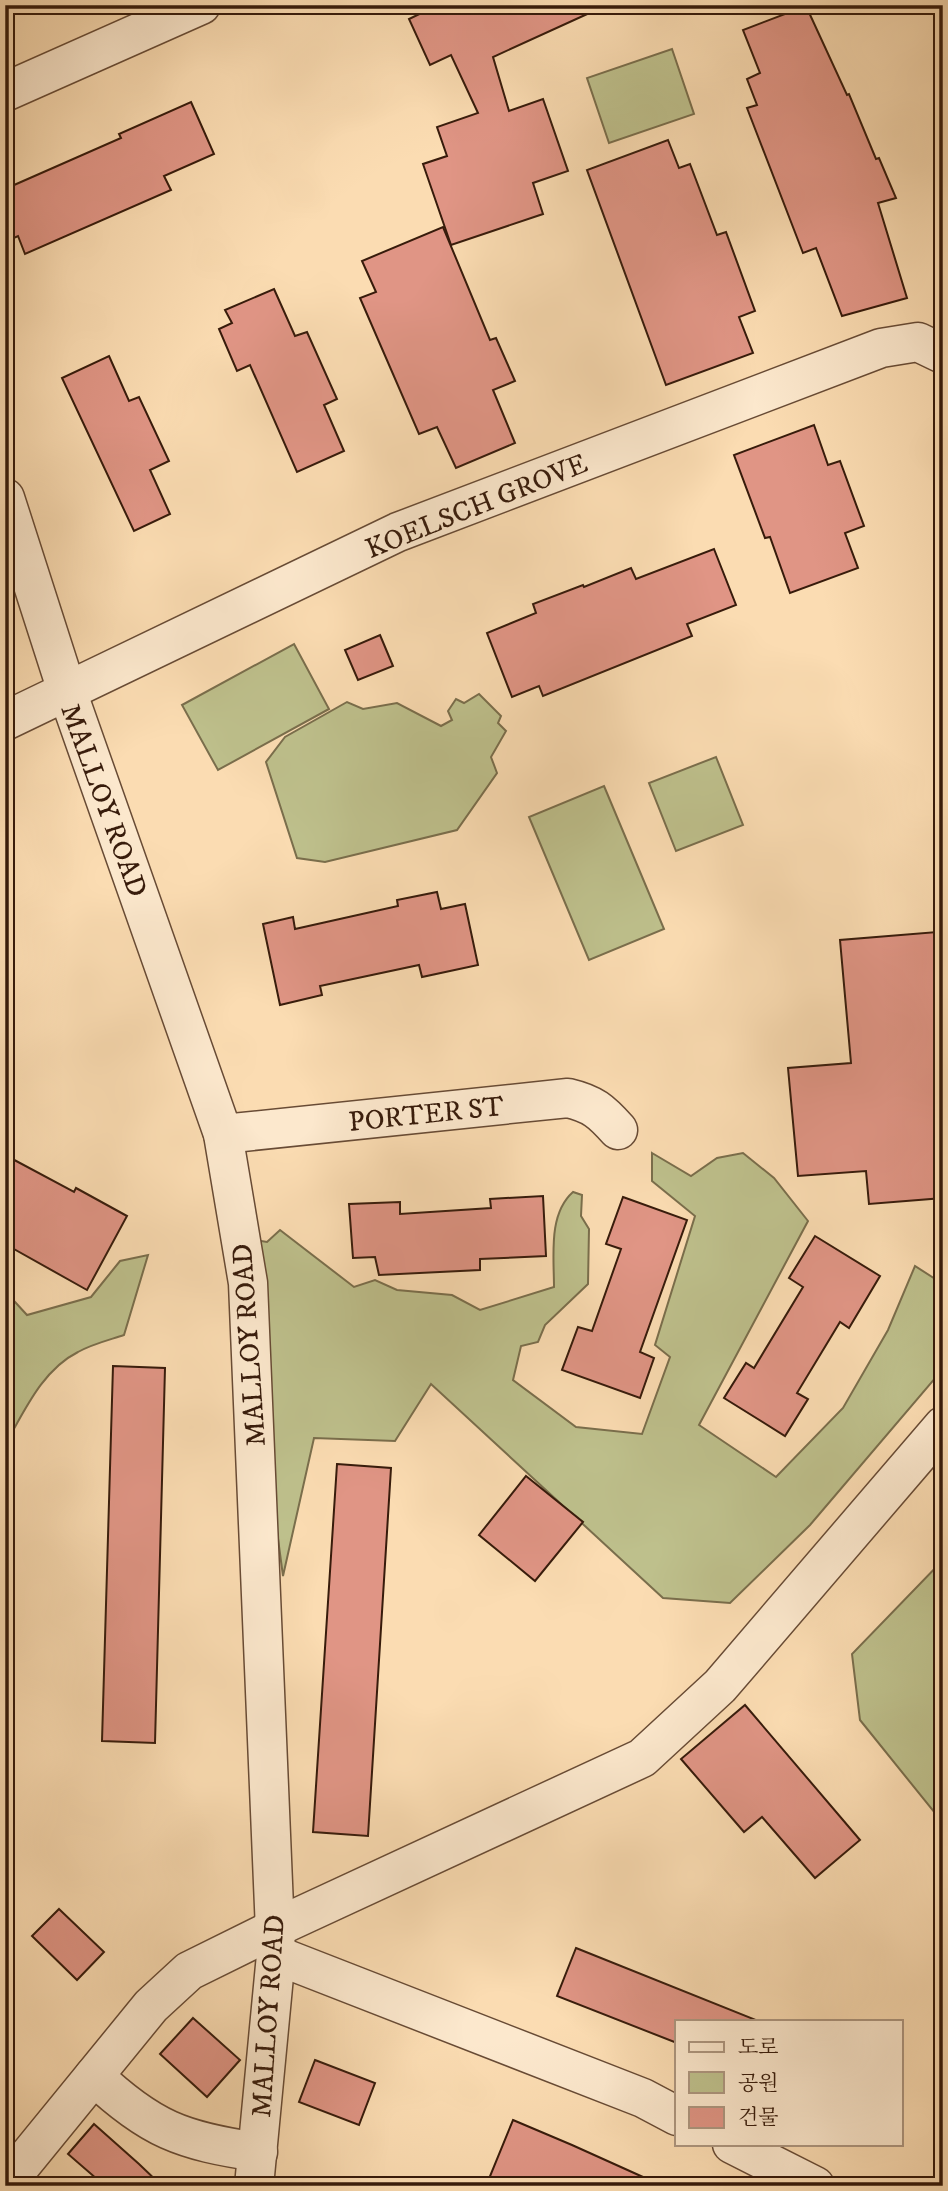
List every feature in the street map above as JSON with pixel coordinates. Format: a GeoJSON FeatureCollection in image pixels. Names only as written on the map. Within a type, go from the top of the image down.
{"type":"FeatureCollection","features":[{"type":"Feature","properties":{"kind":"lane"},"geometry":{"type":"LineString","coordinates":[[5,92],[201,5]]}},
{"type":"Feature","properties":{"kind":"lane","name":"KOELSCH GROVE"},"geometry":{"type":"LineString","coordinates":[[14,716],[421,523],[881,348],[918,342],[943,354]]}},
{"type":"Feature","properties":{"kind":"lane","name":"MALLOY ROAD"},"geometry":{"type":"LineString","coordinates":[[5,498],[67,691],[223,1134],[248,1283],[276,1942],[256,2169]]}},
{"type":"Feature","properties":{"kind":"lane","name":"PORTER ST"},"geometry":{"type":"LineString","coordinates":[[223,1134],[568,1098],[588,1103],[604,1114],[618,1130]]}},
{"type":"Feature","properties":{"kind":"lane"},"geometry":{"type":"LineString","coordinates":[[5,2185],[151,2006],[189,1971],[276,1942],[642,1758],[720,1686],[943,1426]]}},
{"type":"Feature","properties":{"kind":"lane"},"geometry":{"type":"LineString","coordinates":[[276,1942],[643,2098],[675,2115]]}},
{"type":"Feature","properties":{"kind":"lane"},"geometry":{"type":"LineString","coordinates":[[93,2076],[130,2108],[156,2125],[256,2169]]}},
{"type":"Feature","properties":{"kind":"lane"},"geometry":{"type":"LineString","coordinates":[[736,2146],[815,2186]]}},
{"type":"Feature","properties":{"kind":"green space"},"geometry":{"type":"Polygon","coordinates":[[[672,49],[694,114],[609,143],[587,78],[672,49]]]}},
{"type":"Feature","properties":{"kind":"green space"},"geometry":{"type":"Polygon","coordinates":[[[294,644],[329,709],[218,770],[182,705],[294,644]]]}},
{"type":"Feature","properties":{"kind":"green space"},"geometry":{"type":"Polygon","coordinates":[[[479,694],[501,716],[498,723],[506,731],[491,757],[497,773],[457,830],[325,862],[297,858],[266,762],[285,737],[347,702],[363,709],[397,703],[441,726],[452,720],[448,711],[456,699],[464,703],[479,694]]]}},
{"type":"Feature","properties":{"kind":"green space"},"geometry":{"type":"Polygon","coordinates":[[[716,757],[743,825],[676,851],[649,783],[716,757]]]}},
{"type":"Feature","properties":{"kind":"green space"},"geometry":{"type":"Polygon","coordinates":[[[604,786],[664,929],[589,960],[529,817],[604,786]]]}},
{"type":"Feature","properties":{"kind":"green space"},"geometry":{"type":"Polygon","coordinates":[[[652,1153],[691,1176],[717,1158],[743,1153],[774,1178],[808,1221],[699,1425],[776,1477],[843,1408],[888,1330],[915,1266],[943,1284],[943,1369],[810,1525],[730,1603],[663,1598],[431,1384],[395,1441],[314,1438],[283,1576],[270,1479],[255,1240],[267,1242],[280,1230],[354,1287],[375,1280],[397,1290],[452,1295],[480,1310],[554,1287],[553,1249],[559,1212],[573,1192],[582,1195],[581,1216],[589,1229],[588,1284],[545,1325],[538,1342],[521,1346],[513,1380],[576,1427],[642,1434],[670,1357],[655,1345],[695,1216],[652,1181],[652,1153]]]}},
{"type":"Feature","properties":{"kind":"green space"},"geometry":{"type":"Polygon","coordinates":[[[148,1255],[124,1335],[83,1349],[54,1369],[35,1393],[5,1445],[5,1291],[27,1315],[91,1297],[120,1261],[148,1255]]]}},
{"type":"Feature","properties":{"kind":"green space"},"geometry":{"type":"Polygon","coordinates":[[[943,1560],[943,1823],[860,1720],[852,1654],[943,1560]]]}},
{"type":"Feature","properties":{"kind":"building"},"geometry":{"type":"Polygon","coordinates":[[[438,5],[607,5],[493,57],[509,111],[543,99],[568,171],[533,183],[543,214],[451,245],[423,164],[447,156],[437,127],[478,113],[451,55],[430,65],[409,19],[438,5]]]}},
{"type":"Feature","properties":{"kind":"building"},"geometry":{"type":"Polygon","coordinates":[[[806,6],[896,198],[878,203],[907,298],[842,316],[816,248],[803,253],[747,108],[757,105],[747,79],[760,73],[743,30],[806,6]]]}},
{"type":"Feature","properties":{"kind":"building"},"geometry":{"type":"Polygon","coordinates":[[[191,102],[214,154],[164,176],[171,190],[25,254],[18,236],[5,242],[5,189],[121,138],[119,134],[191,102]]]}},
{"type":"Feature","properties":{"kind":"building"},"geometry":{"type":"Polygon","coordinates":[[[668,140],[679,168],[690,164],[717,235],[726,232],[755,311],[739,317],[753,353],[666,385],[587,170],[668,140]]]}},
{"type":"Feature","properties":{"kind":"building"},"geometry":{"type":"Polygon","coordinates":[[[443,227],[490,340],[496,338],[515,381],[493,390],[515,443],[456,468],[437,427],[419,434],[360,298],[376,292],[362,261],[443,227]]]}},
{"type":"Feature","properties":{"kind":"building"},"geometry":{"type":"Polygon","coordinates":[[[274,289],[295,336],[307,332],[337,399],[324,405],[344,451],[297,472],[250,365],[237,371],[219,329],[232,323],[225,310],[274,289]]]}},
{"type":"Feature","properties":{"kind":"building"},"geometry":{"type":"Polygon","coordinates":[[[109,356],[129,401],[139,397],[169,461],[150,470],[170,514],[134,531],[62,378],[109,356]]]}},
{"type":"Feature","properties":{"kind":"building"},"geometry":{"type":"Polygon","coordinates":[[[814,425],[828,465],[840,461],[864,526],[845,533],[858,568],[790,593],[770,537],[765,538],[734,455],[814,425]]]}},
{"type":"Feature","properties":{"kind":"building"},"geometry":{"type":"Polygon","coordinates":[[[714,549],[736,605],[687,624],[692,636],[543,696],[539,686],[512,697],[487,633],[536,613],[533,604],[583,585],[584,587],[631,568],[636,579],[714,549]]]}},
{"type":"Feature","properties":{"kind":"building"},"geometry":{"type":"Polygon","coordinates":[[[380,635],[393,666],[358,680],[345,650],[380,635]]]}},
{"type":"Feature","properties":{"kind":"building"},"geometry":{"type":"Polygon","coordinates":[[[437,892],[441,909],[465,904],[478,965],[422,977],[419,965],[320,986],[322,995],[280,1005],[263,924],[293,917],[295,929],[398,906],[397,900],[437,892]]]}},
{"type":"Feature","properties":{"kind":"building"},"geometry":{"type":"Polygon","coordinates":[[[937,932],[937,940],[943,939],[943,1198],[869,1204],[866,1171],[798,1176],[788,1068],[851,1063],[840,940],[937,932]]]}},
{"type":"Feature","properties":{"kind":"building"},"geometry":{"type":"Polygon","coordinates":[[[5,1155],[74,1192],[76,1188],[127,1216],[87,1290],[5,1244],[5,1155]]]}},
{"type":"Feature","properties":{"kind":"building"},"geometry":{"type":"Polygon","coordinates":[[[543,1196],[546,1256],[480,1259],[480,1270],[379,1275],[375,1257],[353,1258],[349,1204],[400,1202],[400,1214],[491,1208],[490,1199],[543,1196]]]}},
{"type":"Feature","properties":{"kind":"building"},"geometry":{"type":"Polygon","coordinates":[[[623,1197],[687,1220],[640,1352],[654,1358],[640,1398],[562,1370],[578,1327],[592,1331],[621,1249],[606,1244],[623,1197]]]}},
{"type":"Feature","properties":{"kind":"building"},"geometry":{"type":"Polygon","coordinates":[[[815,1236],[880,1276],[849,1328],[840,1322],[797,1393],[808,1399],[785,1436],[724,1398],[746,1363],[754,1368],[803,1287],[789,1278],[815,1236]]]}},
{"type":"Feature","properties":{"kind":"building"},"geometry":{"type":"Polygon","coordinates":[[[113,1366],[165,1368],[155,1743],[102,1741],[113,1366]]]}},
{"type":"Feature","properties":{"kind":"building"},"geometry":{"type":"Polygon","coordinates":[[[337,1464],[391,1468],[368,1836],[313,1832],[337,1464]]]}},
{"type":"Feature","properties":{"kind":"building"},"geometry":{"type":"Polygon","coordinates":[[[526,1476],[583,1522],[535,1581],[479,1535],[526,1476]]]}},
{"type":"Feature","properties":{"kind":"building"},"geometry":{"type":"Polygon","coordinates":[[[745,1705],[860,1840],[815,1878],[762,1817],[744,1832],[681,1759],[745,1705]]]}},
{"type":"Feature","properties":{"kind":"building"},"geometry":{"type":"Polygon","coordinates":[[[59,1909],[104,1952],[77,1980],[32,1936],[59,1909]]]}},
{"type":"Feature","properties":{"kind":"building"},"geometry":{"type":"Polygon","coordinates":[[[576,1948],[756,2020],[675,2020],[675,2042],[557,1996],[576,1948]]]}},
{"type":"Feature","properties":{"kind":"building"},"geometry":{"type":"Polygon","coordinates":[[[193,2018],[240,2060],[207,2097],[160,2054],[193,2018]]]}},
{"type":"Feature","properties":{"kind":"building"},"geometry":{"type":"Polygon","coordinates":[[[315,2060],[375,2083],[359,2125],[299,2102],[315,2060]]]}},
{"type":"Feature","properties":{"kind":"building"},"geometry":{"type":"Polygon","coordinates":[[[513,2120],[572,2145],[663,2186],[486,2186],[513,2120]]]}},
{"type":"Feature","properties":{"kind":"building"},"geometry":{"type":"Polygon","coordinates":[[[94,2124],[162,2186],[105,2186],[68,2154],[94,2124]]]}}]}
